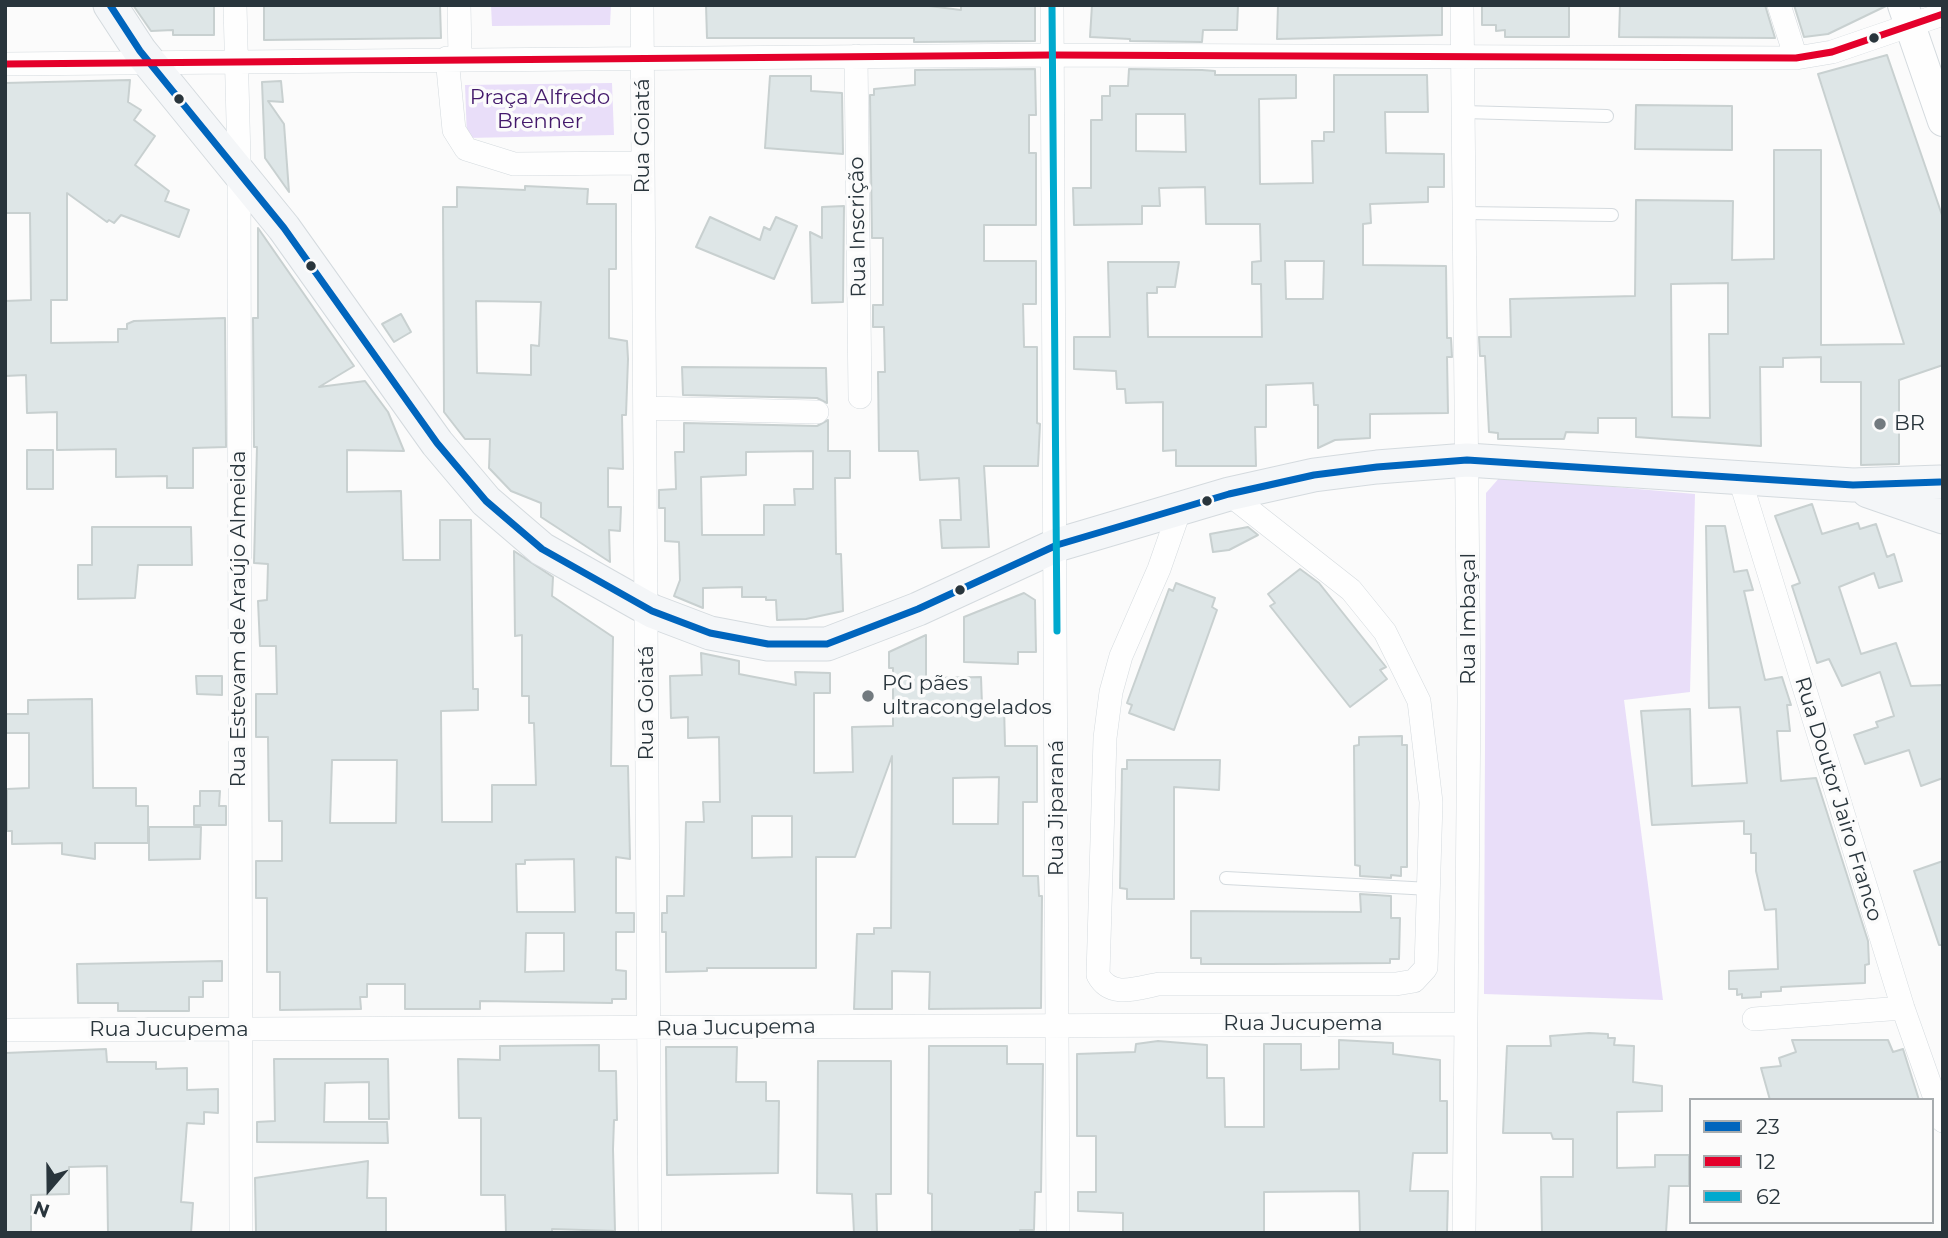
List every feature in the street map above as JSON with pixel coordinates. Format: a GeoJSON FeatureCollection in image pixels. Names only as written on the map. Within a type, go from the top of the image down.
{"type":"FeatureCollection","features":[{"type":"Feature","properties":{"kind":"main road"},"geometry":{"type":"LineString","coordinates":[[110,5],[149,63],[284,228],[437,443],[486,501],[542,549],[646,607],[722,635],[768,644],[827,644],[893,620],[1057,545],[1181,506],[1314,475],[1467,460],[1739,476],[1853,485],[1942,497]]}},
{"type":"Feature","properties":{"kind":"street","name":"Rua Estevam de Araújo Almeida"},"geometry":{"type":"LineString","coordinates":[[235,5],[239,174],[241,1233]]}},
{"type":"Feature","properties":{"kind":"street"},"geometry":{"type":"LineString","coordinates":[[459,5],[454,58],[454,130],[466,149],[514,164],[643,163]]}},
{"type":"Feature","properties":{"kind":"street","name":"Rua Goiatá"},"geometry":{"type":"LineString","coordinates":[[642,5],[650,1233]]}},
{"type":"Feature","properties":{"kind":"street","name":"Rua Jiparaná"},"geometry":{"type":"LineString","coordinates":[[1052,5],[1057,545],[1058,1233]]}},
{"type":"Feature","properties":{"kind":"street","name":"Rua Imbaçal"},"geometry":{"type":"LineString","coordinates":[[1462,5],[1469,700],[1464,1233]]}},
{"type":"Feature","properties":{"kind":"street"},"geometry":{"type":"LineString","coordinates":[[1779,5],[1796,58]]}},
{"type":"Feature","properties":{"kind":"street"},"geometry":{"type":"LineString","coordinates":[[5,64],[454,58],[1052,55],[1796,58],[1832,52],[1907,16],[1943,14]]}},
{"type":"Feature","properties":{"kind":"street"},"geometry":{"type":"LineString","coordinates":[[1907,16],[1943,121]]}},
{"type":"Feature","properties":{"kind":"street","name":"Rua Inscrição"},"geometry":{"type":"LineString","coordinates":[[856,56],[860,397]]}},
{"type":"Feature","properties":{"kind":"street"},"geometry":{"type":"LineString","coordinates":[[645,408],[817,412]]}},
{"type":"Feature","properties":{"kind":"street","name":"Rua Doutor Jairo Franco"},"geometry":{"type":"LineString","coordinates":[[1739,476],[1903,1008],[1943,1121]]}},
{"type":"Feature","properties":{"kind":"street"},"geometry":{"type":"LineString","coordinates":[[1181,506],[1159,569],[1121,656],[1111,692],[1104,752],[1098,975],[1109,989],[1120,991],[1159,984],[1414,981],[1426,968],[1430,889],[1431,802],[1419,701],[1385,632],[1351,590],[1229,494]]}},
{"type":"Feature","properties":{"kind":"street"},"geometry":{"type":"LineString","coordinates":[[1754,1019],[1903,1008]]}},
{"type":"Feature","properties":{"kind":"street","name":"Rua Jucupema"},"geometry":{"type":"LineString","coordinates":[[5,1030],[1466,1024]]}},
{"type":"Feature","properties":{"kind":"lane"},"geometry":{"type":"LineString","coordinates":[[1464,113],[1607,116]]}},
{"type":"Feature","properties":{"kind":"lane"},"geometry":{"type":"LineString","coordinates":[[1464,213],[1612,215]]}},
{"type":"Feature","properties":{"kind":"lane"},"geometry":{"type":"LineString","coordinates":[[1226,878],[1430,889]]}},
{"type":"Feature","properties":{"kind":"green space","name":"Praça Alfredo Brenner"},"geometry":{"type":"Polygon","coordinates":[[[491,5],[611,5],[610,25],[492,26],[491,5]]]}},
{"type":"Feature","properties":{"kind":"green space","name":"Praça Alfredo Brenner"},"geometry":{"type":"Polygon","coordinates":[[[612,83],[614,135],[467,138],[465,85],[612,83]]]}},
{"type":"Feature","properties":{"kind":"green space"},"geometry":{"type":"Polygon","coordinates":[[[1500,477],[1695,494],[1690,692],[1624,700],[1663,1000],[1484,994],[1486,493],[1500,477]]]}},
{"type":"Feature","properties":{"kind":"building"},"geometry":{"type":"Polygon","coordinates":[[[133,5],[214,5],[214,35],[173,35],[173,30],[151,31],[133,5]]]}},
{"type":"Feature","properties":{"kind":"building"},"geometry":{"type":"Polygon","coordinates":[[[264,5],[440,5],[441,38],[264,40],[264,5]]]}},
{"type":"Feature","properties":{"kind":"building"},"geometry":{"type":"Polygon","coordinates":[[[706,5],[921,5],[961,10],[961,5],[1035,5],[1035,41],[914,42],[914,38],[707,38],[706,5]]]}},
{"type":"Feature","properties":{"kind":"building"},"geometry":{"type":"Polygon","coordinates":[[[1092,5],[1238,5],[1237,30],[1203,30],[1202,42],[1130,41],[1090,37],[1092,5]]]}},
{"type":"Feature","properties":{"kind":"building"},"geometry":{"type":"Polygon","coordinates":[[[1278,5],[1442,5],[1442,35],[1277,39],[1278,5]]]}},
{"type":"Feature","properties":{"kind":"building"},"geometry":{"type":"Polygon","coordinates":[[[1482,5],[1569,5],[1569,37],[1505,37],[1505,30],[1496,31],[1496,25],[1482,25],[1482,5]]]}},
{"type":"Feature","properties":{"kind":"building"},"geometry":{"type":"Polygon","coordinates":[[[1620,5],[1765,5],[1775,38],[1619,37],[1620,5]]]}},
{"type":"Feature","properties":{"kind":"building"},"geometry":{"type":"Polygon","coordinates":[[[1794,5],[1886,6],[1828,34],[1804,37],[1794,5]]]}},
{"type":"Feature","properties":{"kind":"building"},"geometry":{"type":"Polygon","coordinates":[[[1887,55],[1943,218],[1943,365],[1899,380],[1899,464],[1861,465],[1861,382],[1821,382],[1821,357],[1783,358],[1783,367],[1760,367],[1761,446],[1636,437],[1636,418],[1598,418],[1598,433],[1566,432],[1564,439],[1498,439],[1498,433],[1489,432],[1485,356],[1480,356],[1479,337],[1511,337],[1510,299],[1635,296],[1636,200],[1733,201],[1732,260],[1774,259],[1774,150],[1821,150],[1821,345],[1904,344],[1818,74],[1887,55]],[[1728,283],[1671,284],[1672,417],[1710,418],[1709,334],[1728,334],[1728,283]]]}},
{"type":"Feature","properties":{"kind":"building"},"geometry":{"type":"Polygon","coordinates":[[[1035,69],[1036,115],[1029,115],[1029,153],[1036,153],[1036,225],[984,225],[984,261],[1036,261],[1036,304],[1023,304],[1024,347],[1037,347],[1037,423],[1040,424],[1038,466],[984,466],[989,547],[942,548],[940,520],[961,520],[959,478],[920,480],[918,451],[879,451],[878,372],[885,372],[884,327],[873,327],[873,305],[883,305],[883,238],[872,238],[870,95],[874,95],[874,89],[915,85],[915,70],[1035,69]]]}},
{"type":"Feature","properties":{"kind":"building"},"geometry":{"type":"Polygon","coordinates":[[[1129,69],[1202,70],[1215,71],[1215,75],[1296,75],[1296,98],[1259,99],[1260,184],[1313,183],[1312,141],[1324,141],[1324,132],[1334,132],[1334,75],[1427,75],[1428,112],[1385,112],[1386,153],[1444,154],[1444,187],[1428,187],[1428,202],[1370,204],[1371,223],[1363,224],[1363,265],[1446,266],[1447,338],[1451,338],[1452,357],[1447,357],[1448,413],[1370,414],[1370,438],[1335,440],[1318,448],[1318,405],[1314,405],[1313,383],[1266,385],[1266,427],[1255,427],[1256,466],[1176,466],[1176,450],[1163,451],[1163,402],[1126,403],[1125,389],[1117,389],[1116,371],[1074,369],[1074,337],[1110,337],[1108,262],[1179,262],[1175,287],[1157,287],[1157,293],[1147,293],[1148,337],[1262,337],[1261,284],[1252,284],[1252,262],[1261,261],[1260,224],[1206,224],[1205,187],[1159,188],[1160,206],[1142,206],[1142,224],[1074,225],[1073,188],[1091,188],[1091,120],[1102,120],[1102,96],[1110,96],[1110,86],[1128,86],[1129,69]],[[1136,114],[1136,151],[1186,152],[1185,114],[1136,114]],[[1285,261],[1286,299],[1323,299],[1324,261],[1285,261]]]}},
{"type":"Feature","properties":{"kind":"building"},"geometry":{"type":"Polygon","coordinates":[[[770,76],[811,76],[811,91],[842,93],[843,154],[765,148],[770,76]]]}},
{"type":"Feature","properties":{"kind":"building"},"geometry":{"type":"Polygon","coordinates":[[[130,80],[128,102],[141,110],[134,120],[155,136],[135,165],[169,191],[165,201],[189,210],[179,237],[121,215],[114,223],[109,220],[107,222],[67,193],[67,300],[51,300],[51,343],[118,342],[118,329],[127,329],[127,324],[134,321],[225,318],[226,447],[193,448],[193,488],[167,488],[167,476],[116,477],[116,449],[57,450],[57,412],[27,413],[26,375],[5,376],[5,301],[31,300],[30,213],[5,213],[5,83],[130,80]]]}},
{"type":"Feature","properties":{"kind":"building"},"geometry":{"type":"Polygon","coordinates":[[[281,81],[283,102],[268,101],[284,124],[289,192],[265,158],[262,82],[281,81]]]}},
{"type":"Feature","properties":{"kind":"building"},"geometry":{"type":"Polygon","coordinates":[[[1636,105],[1732,106],[1732,150],[1635,149],[1636,105]]]}},
{"type":"Feature","properties":{"kind":"building"},"geometry":{"type":"Polygon","coordinates":[[[525,186],[588,189],[587,204],[616,204],[616,269],[609,269],[609,338],[627,341],[628,359],[626,415],[622,415],[623,469],[608,468],[608,507],[621,507],[620,531],[609,530],[610,562],[541,517],[541,503],[511,491],[489,468],[490,439],[465,439],[444,412],[443,207],[457,207],[457,187],[525,190],[525,186]],[[476,301],[477,373],[531,375],[531,345],[539,346],[541,302],[476,301]]]}},
{"type":"Feature","properties":{"kind":"building"},"geometry":{"type":"Polygon","coordinates":[[[844,206],[843,302],[812,303],[810,232],[822,238],[822,207],[844,206]]]}},
{"type":"Feature","properties":{"kind":"building"},"geometry":{"type":"Polygon","coordinates":[[[710,217],[760,240],[764,227],[770,230],[776,217],[797,226],[774,279],[696,247],[710,217]]]}},
{"type":"Feature","properties":{"kind":"building"},"geometry":{"type":"Polygon","coordinates":[[[258,228],[354,366],[319,387],[365,381],[388,412],[404,451],[347,450],[347,492],[401,491],[403,560],[440,560],[440,520],[471,520],[473,689],[478,689],[478,710],[441,711],[442,822],[492,822],[492,785],[536,785],[534,723],[529,723],[529,696],[522,696],[522,635],[515,636],[514,551],[553,577],[552,596],[613,637],[611,766],[628,766],[630,859],[616,857],[616,913],[634,913],[634,932],[616,932],[616,970],[626,971],[626,999],[612,999],[612,1003],[480,1001],[480,1009],[405,1009],[405,984],[367,984],[367,997],[360,997],[361,1009],[280,1010],[280,972],[267,972],[267,898],[256,898],[256,861],[282,861],[282,821],[269,821],[268,737],[256,737],[256,694],[277,694],[276,646],[260,646],[258,601],[267,600],[268,564],[254,563],[257,447],[254,447],[253,318],[258,318],[258,228]],[[332,760],[330,823],[396,823],[397,760],[332,760]],[[574,859],[525,860],[525,864],[516,864],[517,912],[575,912],[574,859]],[[526,933],[525,972],[564,971],[564,933],[526,933]]]}},
{"type":"Feature","properties":{"kind":"building"},"geometry":{"type":"Polygon","coordinates":[[[401,314],[411,332],[394,342],[382,324],[401,314]]]}},
{"type":"Feature","properties":{"kind":"building"},"geometry":{"type":"Polygon","coordinates":[[[682,367],[826,368],[827,403],[817,398],[683,395],[682,367]]]}},
{"type":"Feature","properties":{"kind":"building"},"geometry":{"type":"Polygon","coordinates":[[[828,420],[828,451],[850,451],[850,478],[835,478],[836,554],[841,554],[843,611],[806,619],[777,620],[776,600],[766,600],[766,597],[742,597],[742,587],[703,588],[703,608],[674,596],[680,580],[679,542],[665,541],[665,508],[659,508],[659,490],[676,489],[675,452],[684,452],[684,423],[817,426],[828,420]],[[813,451],[746,452],[746,475],[701,477],[702,535],[764,535],[764,505],[795,505],[794,489],[813,489],[813,451]]]}},
{"type":"Feature","properties":{"kind":"building"},"geometry":{"type":"Polygon","coordinates":[[[27,450],[53,450],[53,489],[27,489],[27,450]]]}},
{"type":"Feature","properties":{"kind":"building"},"geometry":{"type":"Polygon","coordinates":[[[1812,504],[1822,534],[1858,523],[1860,529],[1876,524],[1887,557],[1894,554],[1902,581],[1879,588],[1874,573],[1839,587],[1861,654],[1896,643],[1911,686],[1943,685],[1943,778],[1921,786],[1909,750],[1865,764],[1854,735],[1878,727],[1876,722],[1894,716],[1880,672],[1842,686],[1829,659],[1817,663],[1792,586],[1800,583],[1775,516],[1812,504]]]}},
{"type":"Feature","properties":{"kind":"building"},"geometry":{"type":"Polygon","coordinates":[[[1706,526],[1725,526],[1734,572],[1747,570],[1753,590],[1744,591],[1765,680],[1782,677],[1791,705],[1787,705],[1790,731],[1777,731],[1781,781],[1816,778],[1868,941],[1869,964],[1865,965],[1865,983],[1781,987],[1781,991],[1761,992],[1761,997],[1742,998],[1742,994],[1737,995],[1737,989],[1729,989],[1729,971],[1778,969],[1776,909],[1765,910],[1756,871],[1756,853],[1751,853],[1751,834],[1744,834],[1744,821],[1652,825],[1641,711],[1690,709],[1692,786],[1747,783],[1740,707],[1709,708],[1706,526]]]}},
{"type":"Feature","properties":{"kind":"building"},"geometry":{"type":"Polygon","coordinates":[[[92,527],[191,527],[192,565],[138,565],[135,598],[78,599],[78,565],[92,565],[92,527]]]}},
{"type":"Feature","properties":{"kind":"building"},"geometry":{"type":"Polygon","coordinates":[[[1248,527],[1258,535],[1229,550],[1213,552],[1210,534],[1248,527]]]}},
{"type":"Feature","properties":{"kind":"building"},"geometry":{"type":"Polygon","coordinates":[[[1300,569],[1319,583],[1386,667],[1380,670],[1387,679],[1350,707],[1270,606],[1275,603],[1268,594],[1300,569]]]}},
{"type":"Feature","properties":{"kind":"building"},"geometry":{"type":"Polygon","coordinates":[[[1176,583],[1215,598],[1212,607],[1217,610],[1174,730],[1129,713],[1132,705],[1127,703],[1169,589],[1173,591],[1176,583]]]}},
{"type":"Feature","properties":{"kind":"building"},"geometry":{"type":"Polygon","coordinates":[[[1024,593],[1035,600],[1036,652],[1018,652],[1018,664],[964,662],[964,617],[1024,593]]]}},
{"type":"Feature","properties":{"kind":"building"},"geometry":{"type":"Polygon","coordinates":[[[926,635],[926,678],[981,677],[982,705],[1004,705],[1005,746],[1037,746],[1037,802],[1023,802],[1023,876],[1038,876],[1039,896],[1042,896],[1041,1008],[929,1009],[930,972],[892,971],[892,1009],[854,1009],[857,934],[874,934],[874,928],[891,928],[892,756],[855,857],[816,857],[816,968],[707,968],[707,971],[666,972],[666,932],[662,932],[662,913],[667,913],[667,896],[684,896],[686,822],[704,822],[703,802],[720,802],[719,737],[688,738],[688,717],[671,718],[670,676],[702,675],[701,653],[739,661],[739,674],[796,685],[795,672],[830,673],[830,693],[814,693],[814,773],[853,772],[852,727],[893,726],[893,668],[889,668],[889,652],[926,635]],[[999,777],[953,778],[953,824],[998,824],[999,777]],[[752,816],[752,858],[792,857],[792,816],[752,816]]]}},
{"type":"Feature","properties":{"kind":"building"},"geometry":{"type":"Polygon","coordinates":[[[196,676],[222,676],[222,695],[197,694],[196,676]]]}},
{"type":"Feature","properties":{"kind":"building"},"geometry":{"type":"Polygon","coordinates":[[[92,699],[93,788],[136,788],[136,806],[148,806],[148,843],[95,843],[95,859],[62,854],[62,843],[12,844],[12,831],[7,831],[7,789],[29,788],[29,733],[5,733],[5,714],[28,714],[28,700],[92,699]]]}},
{"type":"Feature","properties":{"kind":"building"},"geometry":{"type":"Polygon","coordinates":[[[1402,736],[1402,745],[1407,745],[1407,867],[1401,867],[1401,876],[1391,875],[1391,878],[1360,876],[1360,866],[1355,865],[1354,746],[1359,745],[1359,737],[1402,736]]]}},
{"type":"Feature","properties":{"kind":"building"},"geometry":{"type":"Polygon","coordinates":[[[1127,760],[1220,760],[1219,790],[1174,787],[1174,899],[1127,899],[1127,889],[1120,888],[1122,769],[1127,769],[1127,760]]]}},
{"type":"Feature","properties":{"kind":"building"},"geometry":{"type":"Polygon","coordinates":[[[200,791],[220,791],[219,806],[226,806],[226,825],[194,825],[194,806],[200,806],[200,791]]]}},
{"type":"Feature","properties":{"kind":"building"},"geometry":{"type":"Polygon","coordinates":[[[149,827],[201,827],[200,859],[149,860],[149,827]]]}},
{"type":"Feature","properties":{"kind":"building"},"geometry":{"type":"Polygon","coordinates":[[[1943,861],[1943,945],[1939,945],[1914,871],[1943,861]]]}},
{"type":"Feature","properties":{"kind":"building"},"geometry":{"type":"Polygon","coordinates":[[[1360,894],[1391,896],[1391,918],[1400,918],[1399,959],[1390,959],[1390,963],[1201,964],[1201,958],[1191,958],[1191,911],[1361,912],[1360,894]]]}},
{"type":"Feature","properties":{"kind":"building"},"geometry":{"type":"Polygon","coordinates":[[[222,961],[222,981],[203,981],[203,997],[189,997],[189,1011],[118,1011],[118,1003],[78,1003],[77,964],[222,961]]]}},
{"type":"Feature","properties":{"kind":"building"},"geometry":{"type":"Polygon","coordinates":[[[1608,1034],[1608,1038],[1615,1038],[1614,1045],[1634,1046],[1633,1082],[1662,1086],[1662,1111],[1617,1112],[1617,1168],[1655,1167],[1655,1155],[1689,1155],[1689,1186],[1669,1186],[1666,1233],[1542,1233],[1541,1177],[1573,1177],[1573,1139],[1553,1139],[1551,1133],[1503,1133],[1507,1046],[1551,1046],[1550,1036],[1608,1034]]]}},
{"type":"Feature","properties":{"kind":"building"},"geometry":{"type":"Polygon","coordinates":[[[1339,1040],[1393,1043],[1393,1054],[1440,1060],[1440,1101],[1447,1101],[1447,1153],[1413,1153],[1410,1191],[1448,1191],[1447,1233],[1360,1233],[1359,1191],[1264,1192],[1264,1233],[1123,1233],[1123,1213],[1078,1211],[1078,1192],[1096,1192],[1096,1136],[1077,1136],[1077,1054],[1135,1052],[1136,1044],[1158,1041],[1207,1045],[1207,1078],[1224,1078],[1225,1127],[1264,1127],[1264,1044],[1301,1044],[1301,1070],[1339,1069],[1339,1040]]]}},
{"type":"Feature","properties":{"kind":"building"},"geometry":{"type":"Polygon","coordinates":[[[1792,1040],[1888,1040],[1893,1052],[1903,1049],[1918,1098],[1769,1098],[1761,1068],[1781,1066],[1779,1058],[1796,1052],[1792,1040]]]}},
{"type":"Feature","properties":{"kind":"building"},"geometry":{"type":"Polygon","coordinates":[[[599,1045],[599,1071],[616,1071],[617,1120],[614,1120],[613,1149],[615,1231],[552,1229],[552,1233],[506,1233],[505,1195],[481,1195],[481,1118],[459,1118],[458,1059],[500,1060],[500,1046],[599,1045]]]}},
{"type":"Feature","properties":{"kind":"building"},"geometry":{"type":"Polygon","coordinates":[[[929,1046],[1007,1046],[1007,1064],[1043,1064],[1041,1192],[1035,1192],[1034,1230],[1020,1230],[1020,1233],[932,1231],[932,1194],[928,1193],[929,1046]]]}},
{"type":"Feature","properties":{"kind":"building"},"geometry":{"type":"Polygon","coordinates":[[[666,1047],[737,1047],[736,1082],[766,1082],[766,1101],[779,1101],[778,1173],[667,1175],[666,1047]]]}},
{"type":"Feature","properties":{"kind":"building"},"geometry":{"type":"Polygon","coordinates":[[[106,1049],[107,1062],[156,1062],[156,1069],[187,1068],[187,1090],[218,1089],[218,1113],[204,1112],[204,1124],[187,1123],[181,1202],[193,1203],[191,1233],[108,1233],[107,1166],[69,1167],[69,1194],[31,1195],[31,1233],[5,1233],[5,1053],[106,1049]]]}},
{"type":"Feature","properties":{"kind":"building"},"geometry":{"type":"Polygon","coordinates":[[[274,1059],[388,1059],[389,1119],[369,1119],[369,1082],[325,1083],[324,1122],[387,1122],[388,1143],[257,1142],[257,1122],[275,1121],[274,1059]]]}},
{"type":"Feature","properties":{"kind":"building"},"geometry":{"type":"Polygon","coordinates":[[[818,1061],[891,1061],[891,1194],[876,1194],[877,1233],[854,1233],[852,1194],[817,1193],[818,1061]]]}},
{"type":"Feature","properties":{"kind":"building"},"geometry":{"type":"Polygon","coordinates":[[[368,1161],[367,1198],[386,1198],[386,1233],[256,1233],[255,1178],[368,1161]]]}},
{"type":"Feature","properties":{"kind":"transit line","name":"23"},"geometry":{"type":"LineString","coordinates":[[110,5],[140,51],[284,228],[437,443],[486,501],[542,549],[652,611],[710,633],[768,644],[827,644],[918,609],[1057,545],[1229,494],[1314,475],[1377,467],[1467,460],[1853,485],[1940,482]]}},
{"type":"Feature","properties":{"kind":"transit line","name":"62"},"geometry":{"type":"LineString","coordinates":[[1052,5],[1057,631]]}},
{"type":"Feature","properties":{"kind":"transit line","name":"12"},"geometry":{"type":"LineString","coordinates":[[5,64],[1052,55],[1796,58],[1832,52],[1943,14]]}},
{"type":"Feature","properties":{"kind":"place","name":"BR"},"geometry":{"type":"Point","coordinates":[1880,424]}},
{"type":"Feature","properties":{"kind":"place","name":"PG pães ultracongelados"},"geometry":{"type":"Point","coordinates":[868,696]}}]}
